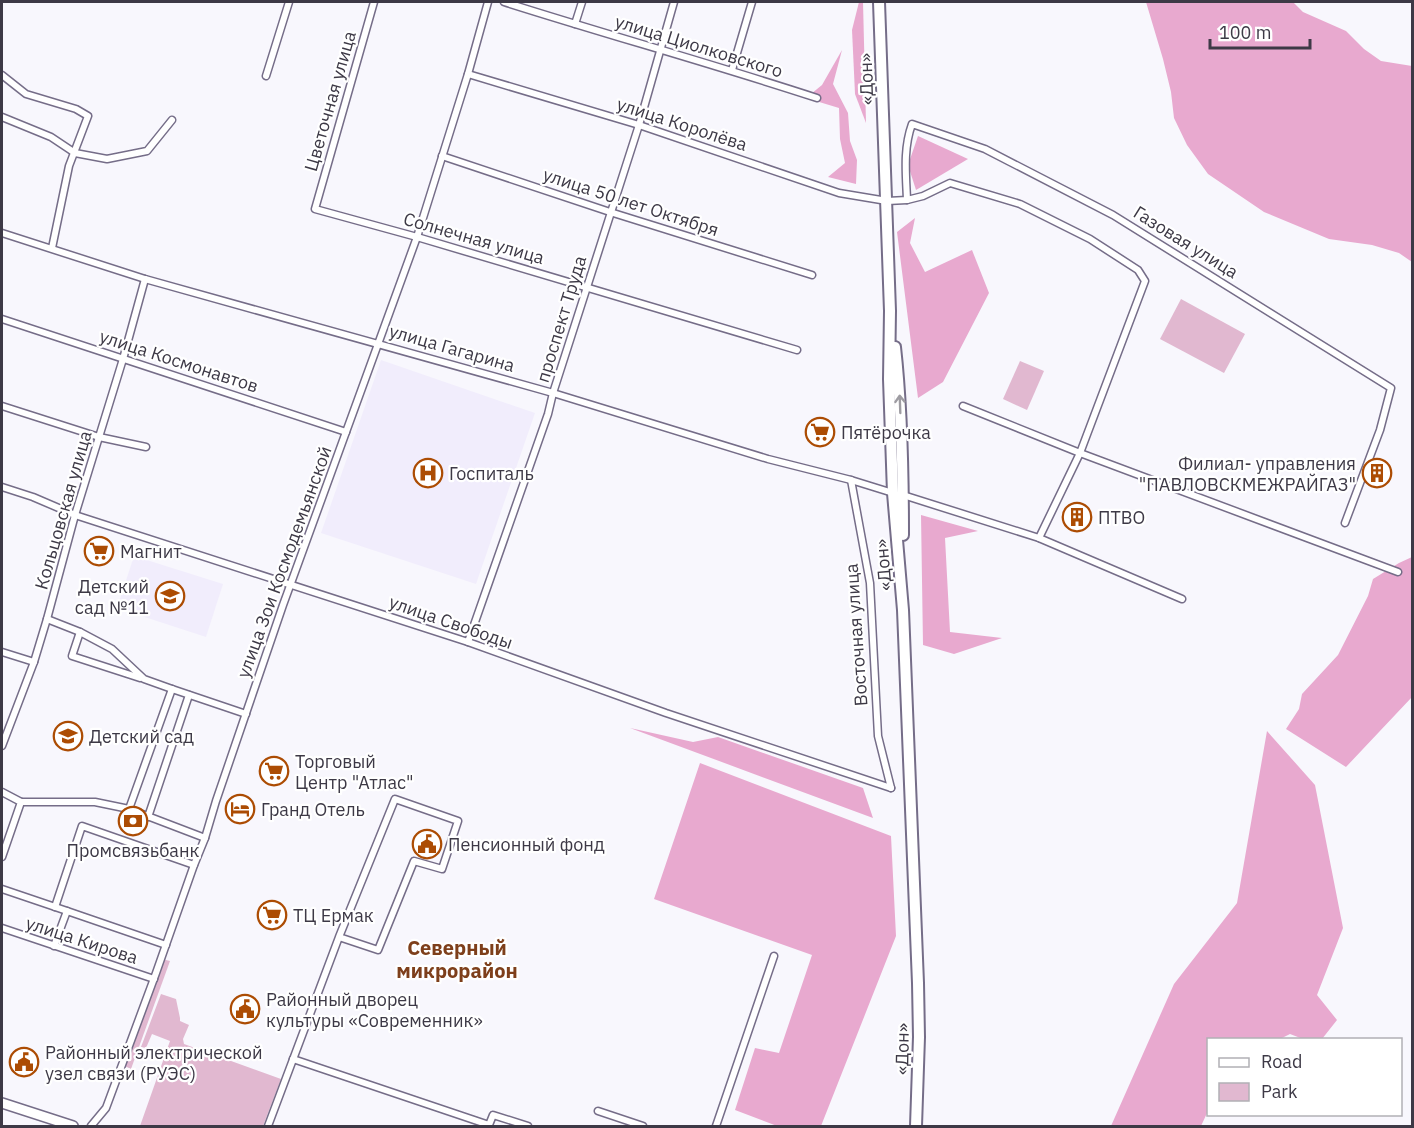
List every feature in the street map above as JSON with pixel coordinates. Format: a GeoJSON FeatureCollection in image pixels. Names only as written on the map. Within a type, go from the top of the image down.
{"type":"FeatureCollection","features":[{"type":"Feature","properties":{"kind":"main road","name":"«Дон»"},"geometry":{"type":"LineString","coordinates":[[879,2],[890,311],[899,378],[898,494],[918,983],[919,1048],[916,1126]]}},
{"type":"Feature","properties":{"kind":"street"},"geometry":{"type":"LineString","coordinates":[[266,76],[289,2]]}},
{"type":"Feature","properties":{"kind":"street","name":"Цветочная улица"},"geometry":{"type":"LineString","coordinates":[[315,209],[374,2]]}},
{"type":"Feature","properties":{"kind":"street","name":"улица Зои Космодемьянской"},"geometry":{"type":"LineString","coordinates":[[91,1126],[106,1108],[205,838],[291,584],[417,237],[489,2]]}},
{"type":"Feature","properties":{"kind":"street","name":"улица Циолковского"},"geometry":{"type":"LineString","coordinates":[[504,2],[732,70],[817,98]]}},
{"type":"Feature","properties":{"kind":"street"},"geometry":{"type":"LineString","coordinates":[[575,24],[582,2]]}},
{"type":"Feature","properties":{"kind":"street","name":"проспект Труда"},"geometry":{"type":"LineString","coordinates":[[468,642],[548,414],[586,287],[639,125],[674,2]]}},
{"type":"Feature","properties":{"kind":"street"},"geometry":{"type":"LineString","coordinates":[[732,70],[752,2]]}},
{"type":"Feature","properties":{"kind":"street","name":"улица Королёва"},"geometry":{"type":"LineString","coordinates":[[468,74],[639,125],[839,192],[886,201]]}},
{"type":"Feature","properties":{"kind":"street"},"geometry":{"type":"LineString","coordinates":[[2,75],[26,94],[76,109],[88,116],[69,166],[52,248]]}},
{"type":"Feature","properties":{"kind":"street"},"geometry":{"type":"LineString","coordinates":[[2,117],[51,137],[75,153],[107,159],[147,151],[172,120]]}},
{"type":"Feature","properties":{"kind":"street","name":"Газовая улица"},"geometry":{"type":"LineString","coordinates":[[907,200],[906,147],[912,124],[985,149],[1113,215],[1391,388],[1380,430],[1345,523]]}},
{"type":"Feature","properties":{"kind":"street","name":"улица 50 лет Октября"},"geometry":{"type":"LineString","coordinates":[[442,156],[610,212],[812,275]]}},
{"type":"Feature","properties":{"kind":"street"},"geometry":{"type":"LineString","coordinates":[[886,201],[907,200],[923,196],[950,183],[1020,204],[1090,239],[1138,270],[1145,281],[1080,453],[1039,538]]}},
{"type":"Feature","properties":{"kind":"street","name":"Солнечная улица"},"geometry":{"type":"LineString","coordinates":[[315,209],[797,350]]}},
{"type":"Feature","properties":{"kind":"street","name":"улица Гагарина"},"geometry":{"type":"LineString","coordinates":[[2,233],[145,279],[378,343],[553,393],[768,459],[898,494],[1039,538],[1182,600]]}},
{"type":"Feature","properties":{"kind":"street","name":"Кольцовская улица"},"geometry":{"type":"LineString","coordinates":[[2,746],[34,662],[75,514],[145,279]]}},
{"type":"Feature","properties":{"kind":"street","name":"улица Космонавтов"},"geometry":{"type":"LineString","coordinates":[[2,319],[346,432]]}},
{"type":"Feature","properties":{"kind":"street"},"geometry":{"type":"LineString","coordinates":[[2,406],[99,437],[146,447]]}},
{"type":"Feature","properties":{"kind":"street"},"geometry":{"type":"LineString","coordinates":[[963,406],[1080,453],[1398,572]]}},
{"type":"Feature","properties":{"kind":"street","name":"Восточная улица"},"geometry":{"type":"LineString","coordinates":[[851,480],[870,583],[878,736],[891,788]]}},
{"type":"Feature","properties":{"kind":"street","name":"улица Свободы"},"geometry":{"type":"LineString","coordinates":[[2,487],[75,514],[468,642],[666,713],[891,788]]}},
{"type":"Feature","properties":{"kind":"street"},"geometry":{"type":"LineString","coordinates":[[47,619],[80,632],[112,649],[144,679]]}},
{"type":"Feature","properties":{"kind":"street"},"geometry":{"type":"LineString","coordinates":[[80,632],[72,656],[246,714]]}},
{"type":"Feature","properties":{"kind":"street"},"geometry":{"type":"LineString","coordinates":[[2,652],[34,662]]}},
{"type":"Feature","properties":{"kind":"street"},"geometry":{"type":"LineString","coordinates":[[129,809],[172,689]]}},
{"type":"Feature","properties":{"kind":"street"},"geometry":{"type":"LineString","coordinates":[[148,817],[189,695]]}},
{"type":"Feature","properties":{"kind":"street"},"geometry":{"type":"LineString","coordinates":[[2,792],[21,802],[95,802],[129,809],[205,838]]}},
{"type":"Feature","properties":{"kind":"street"},"geometry":{"type":"LineString","coordinates":[[268,1126],[339,937],[395,799],[458,821],[442,870],[414,861],[378,950],[339,937]]}},
{"type":"Feature","properties":{"kind":"street"},"geometry":{"type":"LineString","coordinates":[[2,857],[21,802]]}},
{"type":"Feature","properties":{"kind":"street"},"geometry":{"type":"LineString","coordinates":[[55,908],[82,826],[194,865]]}},
{"type":"Feature","properties":{"kind":"street"},"geometry":{"type":"LineString","coordinates":[[2,889],[166,945]]}},
{"type":"Feature","properties":{"kind":"street"},"geometry":{"type":"LineString","coordinates":[[54,946],[67,911]]}},
{"type":"Feature","properties":{"kind":"street","name":"улица Кирова"},"geometry":{"type":"LineString","coordinates":[[2,928],[154,979]]}},
{"type":"Feature","properties":{"kind":"street"},"geometry":{"type":"LineString","coordinates":[[716,1126],[774,956]]}},
{"type":"Feature","properties":{"kind":"street"},"geometry":{"type":"LineString","coordinates":[[293,1059],[489,1125],[493,1115],[529,1125]]}},
{"type":"Feature","properties":{"kind":"street"},"geometry":{"type":"LineString","coordinates":[[2,1102],[73,1126]]}},
{"type":"Feature","properties":{"kind":"street"},"geometry":{"type":"LineString","coordinates":[[598,1111],[643,1126]]}},
{"type":"Feature","properties":{"kind":"shaded area"},"geometry":{"type":"Polygon","coordinates":[[[859,2],[863,2],[866,123],[855,94],[852,30],[859,2]]]}},
{"type":"Feature","properties":{"kind":"shaded area"},"geometry":{"type":"Polygon","coordinates":[[[1146,2],[1293,2],[1303,12],[1346,31],[1364,49],[1381,61],[1412,66],[1412,262],[1399,253],[1372,245],[1329,239],[1264,212],[1208,174],[1187,145],[1174,118],[1171,92],[1146,2]]]}},
{"type":"Feature","properties":{"kind":"shaded area"},"geometry":{"type":"Polygon","coordinates":[[[842,50],[833,84],[848,113],[850,141],[857,160],[856,184],[828,177],[845,163],[840,139],[839,108],[806,98],[822,85],[842,50]]]}},
{"type":"Feature","properties":{"kind":"shaded area"},"geometry":{"type":"Polygon","coordinates":[[[918,136],[968,159],[916,190],[908,165],[918,136]]]}},
{"type":"Feature","properties":{"kind":"shaded area"},"geometry":{"type":"Polygon","coordinates":[[[915,218],[910,243],[925,272],[972,250],[989,293],[943,382],[918,398],[897,232],[915,218]]]}},
{"type":"Feature","properties":{"kind":"shaded area","name":"Госпиталь"},"geometry":{"type":"Polygon","coordinates":[[[381,360],[535,413],[476,584],[321,533],[381,360]]]}},
{"type":"Feature","properties":{"kind":"shaded area"},"geometry":{"type":"Polygon","coordinates":[[[921,515],[978,531],[945,538],[950,632],[1002,638],[954,654],[923,645],[921,515]]]}},
{"type":"Feature","properties":{"kind":"shaded area","name":"Детский сад №11"},"geometry":{"type":"Polygon","coordinates":[[[134,556],[223,584],[206,637],[117,608],[134,556]]]}},
{"type":"Feature","properties":{"kind":"shaded area"},"geometry":{"type":"Polygon","coordinates":[[[1412,557],[1412,697],[1346,767],[1286,729],[1299,709],[1302,694],[1338,655],[1368,596],[1373,579],[1412,557]]]}},
{"type":"Feature","properties":{"kind":"shaded area"},"geometry":{"type":"Polygon","coordinates":[[[630,728],[693,742],[718,737],[863,788],[873,818],[630,728]]]}},
{"type":"Feature","properties":{"kind":"shaded area"},"geometry":{"type":"Polygon","coordinates":[[[1267,731],[1315,785],[1343,928],[1317,995],[1337,1020],[1323,1038],[1300,1038],[1290,1034],[1282,1038],[1207,1038],[1207,1113],[1201,1126],[1111,1126],[1174,984],[1237,903],[1267,731]]]}},
{"type":"Feature","properties":{"kind":"shaded area"},"geometry":{"type":"Polygon","coordinates":[[[700,763],[891,836],[896,936],[821,1126],[777,1126],[735,1110],[755,1048],[779,1053],[812,955],[654,899],[700,763]]]}},
{"type":"Feature","properties":{"kind":"green space"},"geometry":{"type":"Polygon","coordinates":[[[1181,299],[1245,334],[1224,373],[1160,339],[1181,299]]]}},
{"type":"Feature","properties":{"kind":"green space"},"geometry":{"type":"Polygon","coordinates":[[[1020,361],[1044,371],[1027,410],[1003,399],[1020,361]]]}},
{"type":"Feature","properties":{"kind":"green space"},"geometry":{"type":"Polygon","coordinates":[[[162,959],[170,961],[131,1069],[124,1066],[162,959]]]}},
{"type":"Feature","properties":{"kind":"green space"},"geometry":{"type":"Polygon","coordinates":[[[161,994],[176,999],[180,1021],[189,1025],[183,1039],[184,1044],[281,1079],[263,1126],[140,1126],[170,1041],[152,1034],[146,1048],[141,1047],[161,994]]]}},
{"type":"Feature","properties":{"kind":"place","name":"Пятёрочка"},"geometry":{"type":"Point","coordinates":[820,432]}},
{"type":"Feature","properties":{"kind":"place","name":"Госпиталь"},"geometry":{"type":"Point","coordinates":[428,473]}},
{"type":"Feature","properties":{"kind":"place","name":"Филиал- управления \"ПАВЛОВСКМЕЖРАЙГАЗ\""},"geometry":{"type":"Point","coordinates":[1377,473]}},
{"type":"Feature","properties":{"kind":"place","name":"ПТВО"},"geometry":{"type":"Point","coordinates":[1077,517]}},
{"type":"Feature","properties":{"kind":"place","name":"Магнит"},"geometry":{"type":"Point","coordinates":[99,551]}},
{"type":"Feature","properties":{"kind":"place","name":"Детский сад №11"},"geometry":{"type":"Point","coordinates":[170,596]}},
{"type":"Feature","properties":{"kind":"place","name":"Детский сад"},"geometry":{"type":"Point","coordinates":[68,736]}},
{"type":"Feature","properties":{"kind":"place","name":"Торговый Центр \"Атлас\""},"geometry":{"type":"Point","coordinates":[274,771]}},
{"type":"Feature","properties":{"kind":"place","name":"Гранд Отель"},"geometry":{"type":"Point","coordinates":[240,809]}},
{"type":"Feature","properties":{"kind":"place","name":"Промсвязьбанк"},"geometry":{"type":"Point","coordinates":[133,821]}},
{"type":"Feature","properties":{"kind":"place","name":"Пенсионный фонд"},"geometry":{"type":"Point","coordinates":[427,844]}},
{"type":"Feature","properties":{"kind":"place","name":"ТЦ Ермак"},"geometry":{"type":"Point","coordinates":[272,915]}},
{"type":"Feature","properties":{"kind":"place","name":"Районный дворец культуры «Современник»"},"geometry":{"type":"Point","coordinates":[245,1009]}},
{"type":"Feature","properties":{"kind":"place","name":"Районный электрической узел связи (РУЭС)"},"geometry":{"type":"Point","coordinates":[24,1062]}},
{"type":"Feature","properties":{"kind":"district","name":"Северный микрорайон"},"geometry":{"type":"Point","coordinates":[457,958]}}]}
